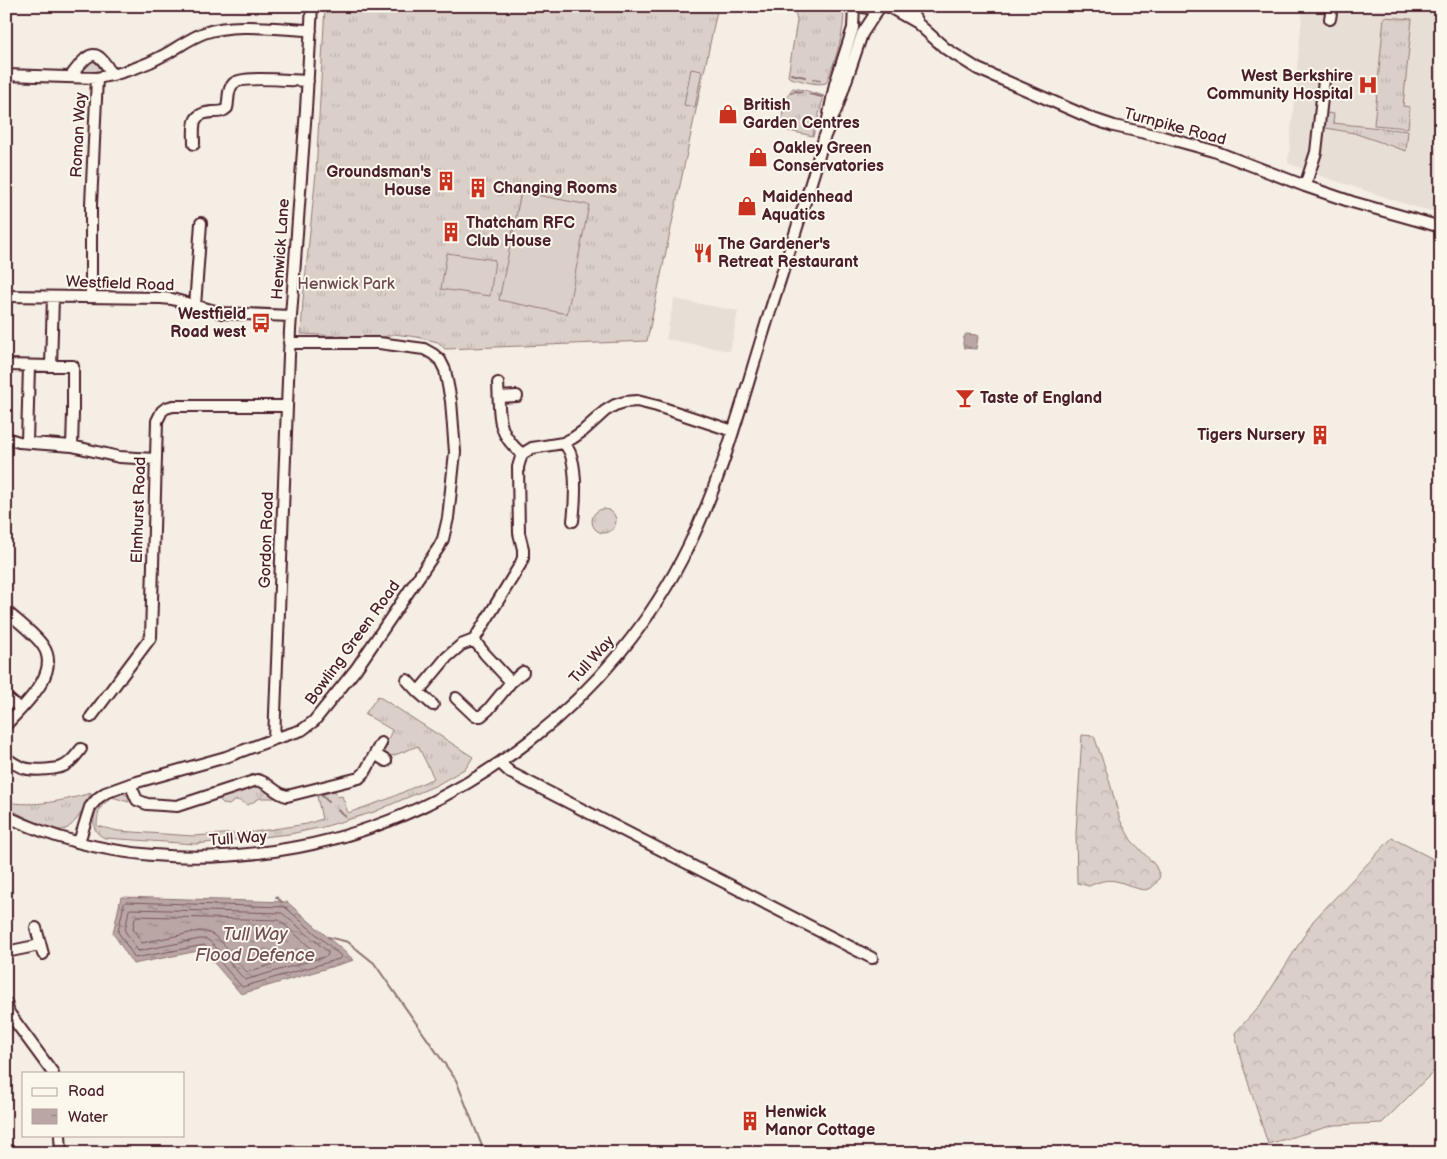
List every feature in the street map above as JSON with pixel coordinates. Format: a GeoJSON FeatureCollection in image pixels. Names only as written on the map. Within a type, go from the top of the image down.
{"type":"FeatureCollection","features":[{"type":"Feature","properties":{"kind":"main road"},"geometry":{"type":"LineString","coordinates":[[863,6],[872,8],[883,7]]}},
{"type":"Feature","properties":{"kind":"street","name":"Henwick Lane"},"geometry":{"type":"LineString","coordinates":[[289,343],[312,6]]}},
{"type":"Feature","properties":{"kind":"street","name":"Tull Way"},"geometry":{"type":"LineString","coordinates":[[824,138],[833,93],[853,28],[854,6]]}},
{"type":"Feature","properties":{"kind":"street","name":"Turnpike Road"},"geometry":{"type":"LineString","coordinates":[[908,6],[917,23]]}},
{"type":"Feature","properties":{"kind":"street"},"geometry":{"type":"LineString","coordinates":[[1330,19],[1332,6]]}},
{"type":"Feature","properties":{"kind":"street","name":"Tull Way"},"geometry":{"type":"LineString","coordinates":[[79,842],[116,852],[218,857],[284,850],[331,840],[417,809],[450,793],[500,763],[556,718],[588,689],[645,621],[667,586],[695,533],[733,431],[824,138],[838,105],[862,34],[883,7]]}},
{"type":"Feature","properties":{"kind":"street","name":"Turnpike Road"},"geometry":{"type":"LineString","coordinates":[[883,7],[917,23],[946,49],[978,69],[1104,123],[1214,151],[1352,202],[1441,227]]}},
{"type":"Feature","properties":{"kind":"street","name":"Roman Way"},"geometry":{"type":"LineString","coordinates":[[90,297],[91,204],[97,78],[151,62],[203,34],[217,29],[233,27],[311,30]]}},
{"type":"Feature","properties":{"kind":"street"},"geometry":{"type":"LineString","coordinates":[[70,77],[89,56],[102,59],[112,75]]}},
{"type":"Feature","properties":{"kind":"street"},"geometry":{"type":"LineString","coordinates":[[6,75],[97,78]]}},
{"type":"Feature","properties":{"kind":"street"},"geometry":{"type":"LineString","coordinates":[[194,144],[195,119],[198,115],[219,112],[227,108],[233,83],[240,80],[255,79],[308,81]]}},
{"type":"Feature","properties":{"kind":"street"},"geometry":{"type":"LineString","coordinates":[[1305,186],[1316,152],[1324,80]]}},
{"type":"Feature","properties":{"kind":"street"},"geometry":{"type":"LineString","coordinates":[[195,306],[201,223]]}},
{"type":"Feature","properties":{"kind":"street","name":"Westfield Road"},"geometry":{"type":"LineString","coordinates":[[6,296],[161,298],[172,299],[230,314],[291,316]]}},
{"type":"Feature","properties":{"kind":"street"},"geometry":{"type":"LineString","coordinates":[[51,366],[53,297]]}},
{"type":"Feature","properties":{"kind":"street","name":"Bowling Green Road"},"geometry":{"type":"LineString","coordinates":[[79,842],[87,813],[93,802],[105,793],[226,757],[274,738],[302,730],[317,718],[375,643],[439,548],[443,539],[451,498],[454,444],[451,401],[442,363],[437,357],[424,349],[379,343],[289,343]]}},
{"type":"Feature","properties":{"kind":"street","name":"Gordon Road"},"geometry":{"type":"LineString","coordinates":[[274,738],[289,343]]}},
{"type":"Feature","properties":{"kind":"street"},"geometry":{"type":"LineString","coordinates":[[6,365],[73,366],[72,446]]}},
{"type":"Feature","properties":{"kind":"street"},"geometry":{"type":"LineString","coordinates":[[27,442],[29,366]]}},
{"type":"Feature","properties":{"kind":"street"},"geometry":{"type":"LineString","coordinates":[[498,383],[502,432],[508,441],[522,454]]}},
{"type":"Feature","properties":{"kind":"street"},"geometry":{"type":"LineString","coordinates":[[499,397],[517,396]]}},
{"type":"Feature","properties":{"kind":"street"},"geometry":{"type":"LineString","coordinates":[[418,692],[447,657],[461,645],[474,640],[520,565],[523,558],[523,549],[519,533],[518,467],[522,454],[532,448],[563,443],[583,432],[605,411],[615,405],[631,401],[657,406],[733,431]]}},
{"type":"Feature","properties":{"kind":"street","name":"Elmhurst Road"},"geometry":{"type":"LineString","coordinates":[[97,714],[151,637],[155,459],[158,418],[162,411],[173,406],[287,406]]}},
{"type":"Feature","properties":{"kind":"street"},"geometry":{"type":"LineString","coordinates":[[6,438],[72,446],[119,457],[155,459]]}},
{"type":"Feature","properties":{"kind":"street"},"geometry":{"type":"LineString","coordinates":[[563,443],[567,446],[574,472],[575,500],[573,521]]}},
{"type":"Feature","properties":{"kind":"street"},"geometry":{"type":"LineString","coordinates":[[6,610],[42,645],[47,657],[47,669],[40,687],[6,726]]}},
{"type":"Feature","properties":{"kind":"street"},"geometry":{"type":"LineString","coordinates":[[474,640],[512,682]]}},
{"type":"Feature","properties":{"kind":"street"},"geometry":{"type":"LineString","coordinates":[[456,698],[475,716],[481,716],[523,672]]}},
{"type":"Feature","properties":{"kind":"street"},"geometry":{"type":"LineString","coordinates":[[406,680],[433,704]]}},
{"type":"Feature","properties":{"kind":"street"},"geometry":{"type":"LineString","coordinates":[[6,697],[20,709]]}},
{"type":"Feature","properties":{"kind":"street"},"geometry":{"type":"LineString","coordinates":[[130,784],[137,800],[147,804],[177,806],[258,780],[280,794],[287,796],[359,778],[365,772],[381,743]]}},
{"type":"Feature","properties":{"kind":"street"},"geometry":{"type":"LineString","coordinates":[[6,758],[16,765],[31,769],[60,767],[69,763],[78,753],[83,763]]}},
{"type":"Feature","properties":{"kind":"street"},"geometry":{"type":"LineString","coordinates":[[375,754],[386,760]]}},
{"type":"Feature","properties":{"kind":"street"},"geometry":{"type":"LineString","coordinates":[[500,763],[511,773],[872,958]]}},
{"type":"Feature","properties":{"kind":"street"},"geometry":{"type":"LineString","coordinates":[[6,816],[30,827],[79,842]]}},
{"type":"Feature","properties":{"kind":"street"},"geometry":{"type":"LineString","coordinates":[[6,952],[41,949],[36,928]]}},
{"type":"Feature","properties":{"kind":"street"},"geometry":{"type":"LineString","coordinates":[[6,1003],[9,1013],[53,1072]]}},
{"type":"Feature","properties":{"kind":"street"},"geometry":{"type":"LineString","coordinates":[[60,1136],[61,1153]]}},
{"type":"Feature","properties":{"kind":"shaded area","name":"West Berkshire Community Hospital"},"geometry":{"type":"Polygon","coordinates":[[[1303,6],[1441,6],[1441,213],[1415,207],[1315,174],[1288,163],[1303,6]]]}},
{"type":"Feature","properties":{"kind":"shaded area"},"geometry":{"type":"Polygon","coordinates":[[[674,299],[738,311],[730,351],[666,339],[674,299]]]}},
{"type":"Feature","properties":{"kind":"green space","name":"Henwick Park"},"geometry":{"type":"Polygon","coordinates":[[[325,6],[718,6],[647,341],[445,349],[438,342],[394,334],[380,338],[301,334],[316,173],[325,6]]]}},
{"type":"Feature","properties":{"kind":"green space"},"geometry":{"type":"Polygon","coordinates":[[[794,6],[842,6],[844,13],[842,33],[826,83],[813,83],[788,76],[797,21],[794,6]]]}},
{"type":"Feature","properties":{"kind":"green space"},"geometry":{"type":"Polygon","coordinates":[[[1384,17],[1412,19],[1403,106],[1410,107],[1408,128],[1374,125],[1384,17]]]}},
{"type":"Feature","properties":{"kind":"green space"},"geometry":{"type":"Polygon","coordinates":[[[94,55],[112,75],[70,77],[94,55]]]}},
{"type":"Feature","properties":{"kind":"green space"},"geometry":{"type":"Polygon","coordinates":[[[691,69],[702,71],[695,107],[684,105],[691,69]]]}},
{"type":"Feature","properties":{"kind":"green space"},"geometry":{"type":"Polygon","coordinates":[[[793,88],[824,96],[813,136],[780,129],[785,102],[793,88]]]}},
{"type":"Feature","properties":{"kind":"green space"},"geometry":{"type":"Polygon","coordinates":[[[1324,114],[1334,114],[1333,123],[1408,131],[1406,151],[1354,133],[1326,128],[1323,125],[1324,114]]]}},
{"type":"Feature","properties":{"kind":"green space"},"geometry":{"type":"Polygon","coordinates":[[[521,192],[589,205],[567,314],[499,300],[521,192]]]}},
{"type":"Feature","properties":{"kind":"green space"},"geometry":{"type":"Polygon","coordinates":[[[447,253],[495,260],[490,296],[441,289],[447,253]]]}},
{"type":"Feature","properties":{"kind":"green space"},"geometry":{"type":"Polygon","coordinates":[[[604,509],[609,510],[615,516],[615,526],[609,532],[604,533],[599,532],[593,526],[592,521],[593,516],[599,510],[604,509]]]}},
{"type":"Feature","properties":{"kind":"green space"},"geometry":{"type":"Polygon","coordinates":[[[378,696],[473,757],[466,768],[437,785],[374,812],[323,827],[290,834],[195,844],[105,838],[97,833],[94,825],[95,816],[105,799],[112,794],[121,793],[129,797],[129,802],[112,797],[101,808],[97,826],[118,831],[193,836],[254,832],[307,824],[322,819],[317,796],[335,791],[337,797],[342,796],[348,813],[388,799],[434,778],[418,746],[392,756],[383,752],[392,730],[365,714],[378,696]]]}},
{"type":"Feature","properties":{"kind":"green space"},"geometry":{"type":"Polygon","coordinates":[[[1082,735],[1094,736],[1108,776],[1120,820],[1131,840],[1155,865],[1160,876],[1156,884],[1151,888],[1141,889],[1112,880],[1102,881],[1089,886],[1077,883],[1076,833],[1082,735]]]}},
{"type":"Feature","properties":{"kind":"green space"},"geometry":{"type":"Polygon","coordinates":[[[257,783],[276,796],[275,798],[260,798],[248,805],[237,800],[229,805],[213,797],[257,783]]]}},
{"type":"Feature","properties":{"kind":"green space"},"geometry":{"type":"Polygon","coordinates":[[[91,793],[77,819],[67,829],[63,830],[40,824],[6,807],[6,802],[28,804],[49,802],[91,793]]]}},
{"type":"Feature","properties":{"kind":"green space"},"geometry":{"type":"Polygon","coordinates":[[[1392,838],[1441,863],[1441,1064],[1382,1123],[1334,1125],[1268,1144],[1241,1060],[1235,1033],[1263,1002],[1313,921],[1392,838]]]}},
{"type":"Feature","properties":{"kind":"water"},"geometry":{"type":"Polygon","coordinates":[[[966,334],[977,335],[976,349],[964,348],[963,341],[966,334]]]}},
{"type":"Feature","properties":{"kind":"water","name":"Tull Way Flood Defence"},"geometry":{"type":"Polygon","coordinates":[[[121,897],[287,902],[354,960],[241,994],[203,950],[133,964],[113,933],[121,897]]]}},
{"type":"Feature","properties":{"kind":"waterway"},"geometry":{"type":"LineString","coordinates":[[791,74],[805,77]]}},
{"type":"Feature","properties":{"kind":"waterway"},"geometry":{"type":"LineString","coordinates":[[813,79],[820,80]]}},
{"type":"Feature","properties":{"kind":"waterway"},"geometry":{"type":"LineString","coordinates":[[791,93],[795,91],[802,92]]}},
{"type":"Feature","properties":{"kind":"waterway"},"geometry":{"type":"LineString","coordinates":[[809,94],[822,97]]}},
{"type":"Feature","properties":{"kind":"waterway"},"geometry":{"type":"LineString","coordinates":[[321,795],[329,802]]}},
{"type":"Feature","properties":{"kind":"waterway"},"geometry":{"type":"LineString","coordinates":[[338,810],[345,816]]}},
{"type":"Feature","properties":{"kind":"waterway"},"geometry":{"type":"LineString","coordinates":[[276,897],[282,902]]}},
{"type":"Feature","properties":{"kind":"waterway"},"geometry":{"type":"LineString","coordinates":[[328,937],[348,942],[374,963],[456,1080],[482,1146],[480,1153]]}},
{"type":"Feature","properties":{"kind":"place","name":"West Berkshire Community Hospital"},"geometry":{"type":"Point","coordinates":[1368,85]}},
{"type":"Feature","properties":{"kind":"place","name":"British Garden Centres"},"geometry":{"type":"Point","coordinates":[728,114]}},
{"type":"Feature","properties":{"kind":"place","name":"Oakley Green Conservatories"},"geometry":{"type":"Point","coordinates":[758,157]}},
{"type":"Feature","properties":{"kind":"place","name":"Groundsman's House"},"geometry":{"type":"Point","coordinates":[446,181]}},
{"type":"Feature","properties":{"kind":"place","name":"Changing Rooms"},"geometry":{"type":"Point","coordinates":[478,188]}},
{"type":"Feature","properties":{"kind":"place","name":"Maidenhead Aquatics"},"geometry":{"type":"Point","coordinates":[747,206]}},
{"type":"Feature","properties":{"kind":"place","name":"Thatcham RFC Club House"},"geometry":{"type":"Point","coordinates":[451,232]}},
{"type":"Feature","properties":{"kind":"place","name":"The Gardener's Retreat Restaurant"},"geometry":{"type":"Point","coordinates":[703,253]}},
{"type":"Feature","properties":{"kind":"place","name":"Westfield Road west"},"geometry":{"type":"Point","coordinates":[261,323]}},
{"type":"Feature","properties":{"kind":"place","name":"Taste of England"},"geometry":{"type":"Point","coordinates":[965,398]}},
{"type":"Feature","properties":{"kind":"place","name":"Tigers Nursery"},"geometry":{"type":"Point","coordinates":[1320,435]}},
{"type":"Feature","properties":{"kind":"place","name":"Henwick Manor Cottage"},"geometry":{"type":"Point","coordinates":[750,1121]}}]}
